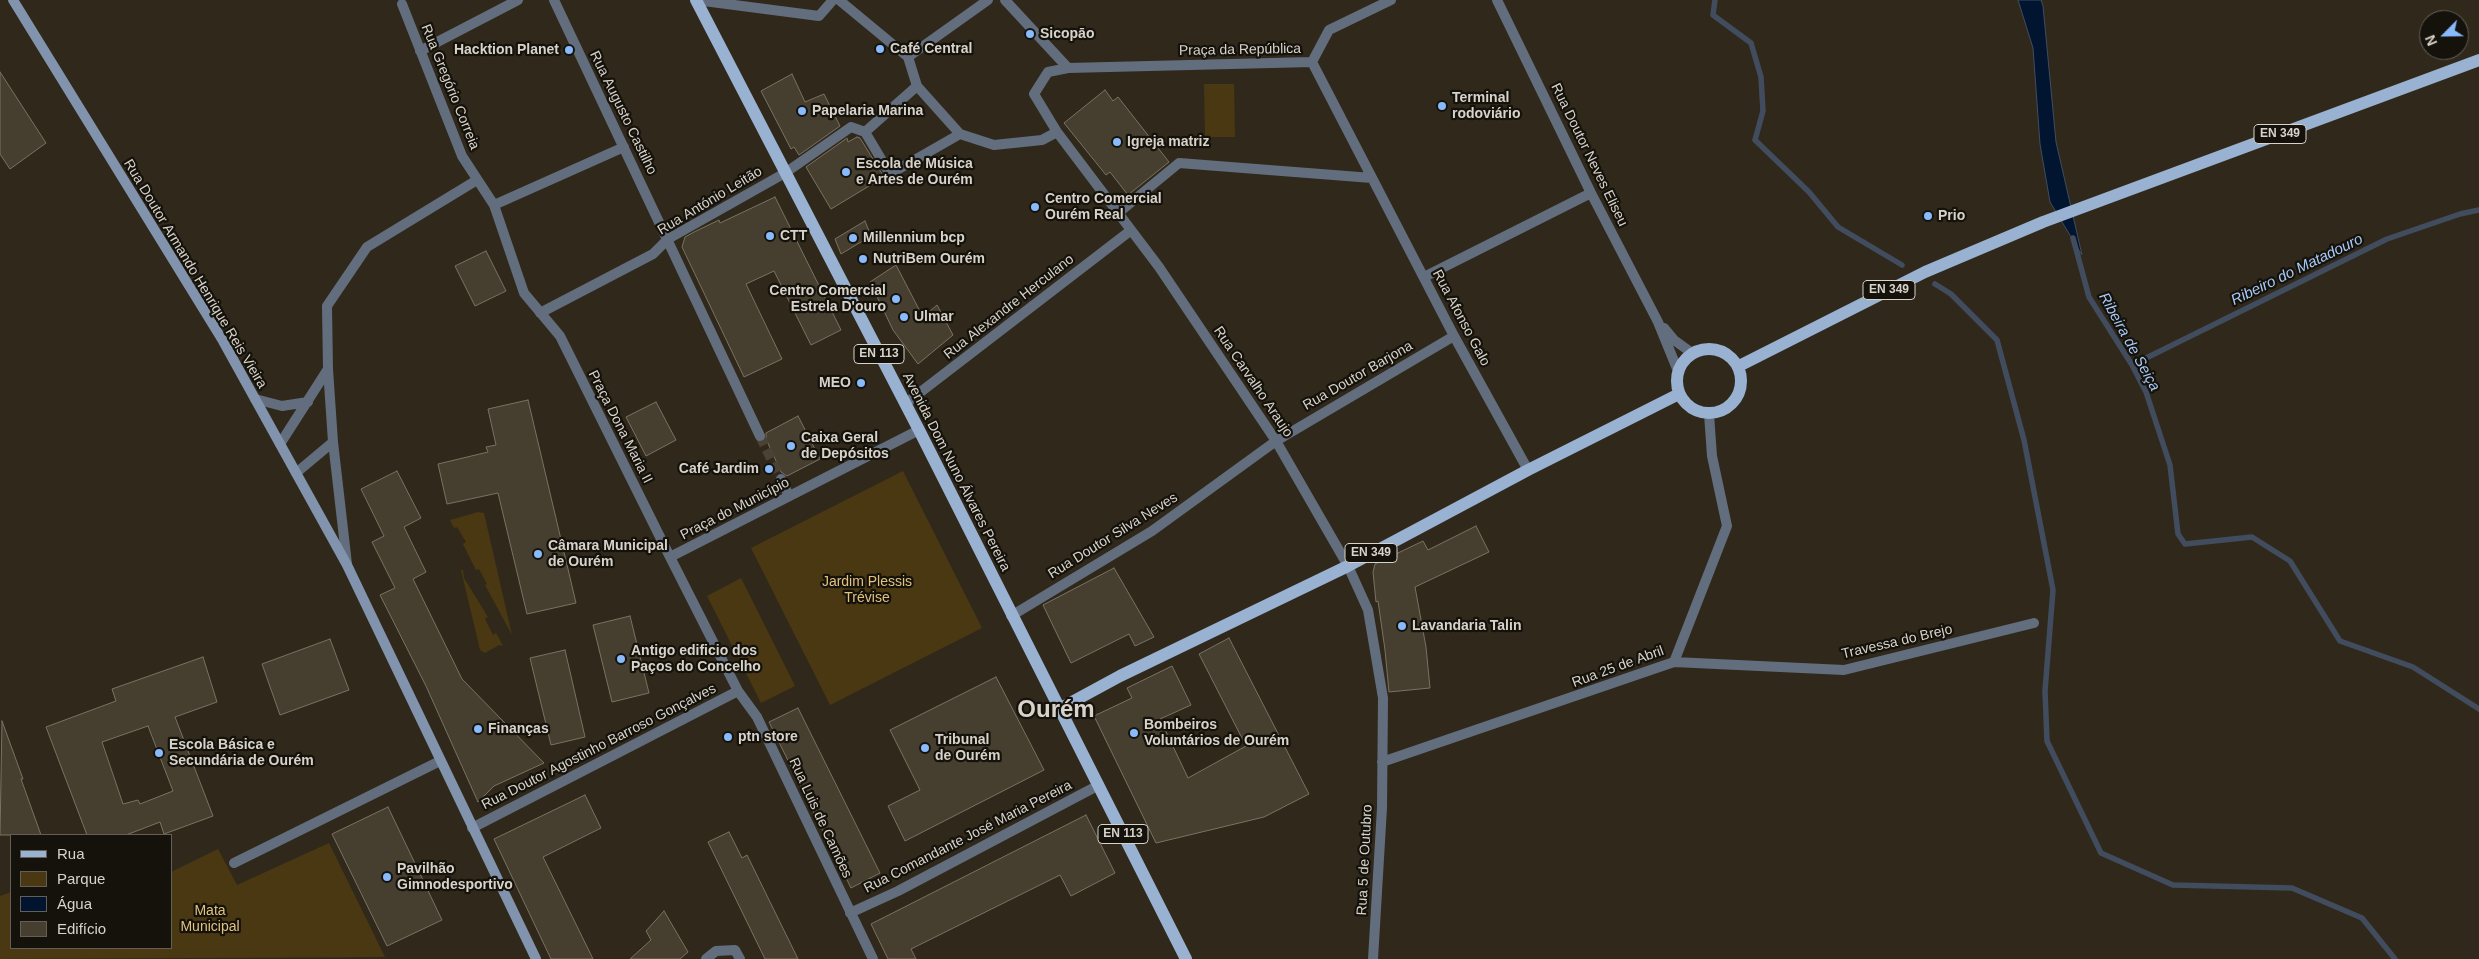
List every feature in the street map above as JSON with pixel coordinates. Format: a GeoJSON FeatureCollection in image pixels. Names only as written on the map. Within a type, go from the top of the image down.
{"type":"FeatureCollection","features":[{"type":"Feature","properties":{"kind":"main road","name":"Avenida Dom Nuno Álvares Pereira"},"geometry":{"type":"LineString","coordinates":[[696,0],[919,430],[1011,616],[1061,708],[1186,959]]}},
{"type":"Feature","properties":{"kind":"main road","name":"EN 349"},"geometry":{"type":"LineString","coordinates":[[1739,366],[1925,272],[2043,222],[2479,60]]}},
{"type":"Feature","properties":{"kind":"main road"},"geometry":{"type":"LineString","coordinates":[[1709,348],[1726,353],[1739,366],[1741,388],[1730,407],[1709,414],[1691,408],[1679,394],[1678,371],[1692,353],[1709,348]]}},
{"type":"Feature","properties":{"kind":"main road","name":"EN 349"},"geometry":{"type":"LineString","coordinates":[[1061,708],[1120,676],[1348,566],[1528,470],[1679,394]]}},
{"type":"Feature","properties":{"kind":"street","name":"Rua Doutor Armando Henrique Reis Vieira"},"geometry":{"type":"LineString","coordinates":[[13,0],[223,341],[347,565],[536,959]]}},
{"type":"Feature","properties":{"kind":"street"},"geometry":{"type":"LineString","coordinates":[[420,51],[518,0]]}},
{"type":"Feature","properties":{"kind":"street","name":"Rua Augusto Castilho"},"geometry":{"type":"LineString","coordinates":[[554,0],[760,436]]}},
{"type":"Feature","properties":{"kind":"street"},"geometry":{"type":"LineString","coordinates":[[696,0],[819,16],[833,0]]}},
{"type":"Feature","properties":{"kind":"street"},"geometry":{"type":"LineString","coordinates":[[839,0],[908,57],[917,86],[960,134],[994,145],[1042,140],[1057,132]]}},
{"type":"Feature","properties":{"kind":"street"},"geometry":{"type":"LineString","coordinates":[[908,57],[988,0]]}},
{"type":"Feature","properties":{"kind":"street"},"geometry":{"type":"LineString","coordinates":[[1005,0],[1068,68]]}},
{"type":"Feature","properties":{"kind":"street"},"geometry":{"type":"LineString","coordinates":[[1312,62],[1329,30],[1391,0]]}},
{"type":"Feature","properties":{"kind":"street","name":"Rua Doutor Neves Eliseu"},"geometry":{"type":"LineString","coordinates":[[1497,0],[1591,193],[1658,322],[1678,371]]}},
{"type":"Feature","properties":{"kind":"street","name":"Rua Gregório Correia"},"geometry":{"type":"LineString","coordinates":[[401,1],[462,156],[494,205],[524,294],[540,313]]}},
{"type":"Feature","properties":{"kind":"street","name":"Praça da República"},"geometry":{"type":"LineString","coordinates":[[1068,68],[1312,62],[1372,178]]}},
{"type":"Feature","properties":{"kind":"street","name":"Rua Carvalho Araujo"},"geometry":{"type":"LineString","coordinates":[[1068,68],[1048,72],[1034,94],[1057,132],[1159,268],[1276,441],[1348,566],[1368,610],[1383,698],[1382,762]]}},
{"type":"Feature","properties":{"kind":"street"},"geometry":{"type":"LineString","coordinates":[[917,86],[866,132],[890,174],[960,134]]}},
{"type":"Feature","properties":{"kind":"street","name":"Rua António Leitão"},"geometry":{"type":"LineString","coordinates":[[540,313],[653,254],[668,239],[785,173],[851,127],[866,132]]}},
{"type":"Feature","properties":{"kind":"street"},"geometry":{"type":"LineString","coordinates":[[494,205],[624,147]]}},
{"type":"Feature","properties":{"kind":"street"},"geometry":{"type":"LineString","coordinates":[[1117,214],[1179,164],[1372,178]]}},
{"type":"Feature","properties":{"kind":"street","name":"Rua Afonso Galo"},"geometry":{"type":"LineString","coordinates":[[1372,178],[1454,336],[1528,470]]}},
{"type":"Feature","properties":{"kind":"street"},"geometry":{"type":"LineString","coordinates":[[347,565],[333,442],[328,369],[327,306],[367,247],[477,180]]}},
{"type":"Feature","properties":{"kind":"street"},"geometry":{"type":"LineString","coordinates":[[1424,277],[1591,193]]}},
{"type":"Feature","properties":{"kind":"street","name":"Rua Alexandre Herculano"},"geometry":{"type":"LineString","coordinates":[[905,404],[1130,231]]}},
{"type":"Feature","properties":{"kind":"street","name":"Praça Dona Maria II"},"geometry":{"type":"LineString","coordinates":[[540,313],[560,336],[670,557]]}},
{"type":"Feature","properties":{"kind":"street","name":"Rua Doutor Neves Eliseu"},"geometry":{"type":"LineString","coordinates":[[1658,322],[1674,340],[1692,353]]}},
{"type":"Feature","properties":{"kind":"street","name":"Rua Doutor Barjona"},"geometry":{"type":"LineString","coordinates":[[1276,441],[1454,336]]}},
{"type":"Feature","properties":{"kind":"street"},"geometry":{"type":"LineString","coordinates":[[280,444],[328,369]]}},
{"type":"Feature","properties":{"kind":"street"},"geometry":{"type":"LineString","coordinates":[[255,399],[282,406],[308,402]]}},
{"type":"Feature","properties":{"kind":"street","name":"Rua 25 de Abril"},"geometry":{"type":"LineString","coordinates":[[1382,762],[1674,662],[1727,526],[1712,456],[1709,414]]}},
{"type":"Feature","properties":{"kind":"street","name":"Praça do Município"},"geometry":{"type":"LineString","coordinates":[[738,691],[670,557],[919,430]]}},
{"type":"Feature","properties":{"kind":"street","name":"Rua Doutor Silva Neves"},"geometry":{"type":"LineString","coordinates":[[1011,616],[1152,531],[1276,441]]}},
{"type":"Feature","properties":{"kind":"street"},"geometry":{"type":"LineString","coordinates":[[296,473],[333,442]]}},
{"type":"Feature","properties":{"kind":"street"},"geometry":{"type":"LineString","coordinates":[[781,479],[788,496]]}},
{"type":"Feature","properties":{"kind":"street","name":"Travessa do Brejo"},"geometry":{"type":"LineString","coordinates":[[1674,662],[1844,670],[2034,623]]}},
{"type":"Feature","properties":{"kind":"street","name":"Rua Doutor Agostinho Barroso Gonçalves"},"geometry":{"type":"LineString","coordinates":[[472,828],[738,691]]}},
{"type":"Feature","properties":{"kind":"street","name":"Rua Luis de Camões"},"geometry":{"type":"LineString","coordinates":[[738,691],[757,717],[873,959]]}},
{"type":"Feature","properties":{"kind":"street"},"geometry":{"type":"LineString","coordinates":[[234,863],[440,761]]}},
{"type":"Feature","properties":{"kind":"street","name":"Rua 5 de Outubro"},"geometry":{"type":"LineString","coordinates":[[1373,959],[1382,808],[1382,762]]}},
{"type":"Feature","properties":{"kind":"street","name":"Rua Comandante José Maria Pereira"},"geometry":{"type":"LineString","coordinates":[[850,913],[898,891],[1099,785]]}},
{"type":"Feature","properties":{"kind":"street"},"geometry":{"type":"LineString","coordinates":[[706,959],[734,950],[740,959]]}},
{"type":"Feature","properties":{"kind":"green space"},"geometry":{"type":"Polygon","coordinates":[[[1204,84],[1234,84],[1235,137],[1205,137],[1204,84]]]}},
{"type":"Feature","properties":{"kind":"green space","name":"Jardim Plessis Trévise"},"geometry":{"type":"Polygon","coordinates":[[[903,471],[982,628],[830,705],[751,548],[903,471]]]}},
{"type":"Feature","properties":{"kind":"green space"},"geometry":{"type":"Polygon","coordinates":[[[478,512],[484,513],[512,635],[485,585],[487,584],[479,569],[476,570],[463,544],[466,542],[457,527],[454,528],[450,520],[478,512]]]}},
{"type":"Feature","properties":{"kind":"green space"},"geometry":{"type":"Polygon","coordinates":[[[461,570],[463,570],[464,578],[488,617],[485,619],[493,635],[496,633],[503,646],[499,645],[485,653],[480,650],[461,570]]]}},
{"type":"Feature","properties":{"kind":"green space"},"geometry":{"type":"Polygon","coordinates":[[[741,578],[795,686],[761,703],[707,596],[741,578]]]}},
{"type":"Feature","properties":{"kind":"green space","name":"Mata Municipal"},"geometry":{"type":"Polygon","coordinates":[[[329,843],[385,957],[0,959],[0,896],[10,892],[10,949],[172,949],[172,872],[218,849],[237,885],[329,843]]]}},
{"type":"Feature","properties":{"kind":"water"},"geometry":{"type":"Polygon","coordinates":[[[2018,0],[2041,0],[2043,6],[2056,142],[2082,255],[2050,202],[2040,144],[2033,48],[2018,0]]]}},
{"type":"Feature","properties":{"kind":"building"},"geometry":{"type":"Polygon","coordinates":[[[0,72],[46,143],[10,169],[0,154],[0,72]]]}},
{"type":"Feature","properties":{"kind":"building","name":"Papelaria Marina"},"geometry":{"type":"Polygon","coordinates":[[[792,74],[805,102],[824,94],[840,126],[799,155],[794,147],[791,149],[761,91],[792,74]]]}},
{"type":"Feature","properties":{"kind":"building","name":"Igreja matriz"},"geometry":{"type":"Polygon","coordinates":[[[1105,90],[1113,101],[1118,97],[1169,162],[1128,195],[1110,172],[1106,175],[1064,123],[1105,90]]]}},
{"type":"Feature","properties":{"kind":"building","name":"Escola de Música e Artes de Ourém"},"geometry":{"type":"Polygon","coordinates":[[[857,137],[860,138],[884,177],[831,209],[806,167],[847,138],[848,142],[857,137]]]}},
{"type":"Feature","properties":{"kind":"building"},"geometry":{"type":"Polygon","coordinates":[[[775,197],[841,330],[811,345],[774,271],[746,284],[782,359],[744,377],[682,247],[685,237],[694,232],[719,220],[720,223],[775,197]]]}},
{"type":"Feature","properties":{"kind":"building","name":"Millennium bcp"},"geometry":{"type":"Polygon","coordinates":[[[865,221],[871,236],[841,254],[835,239],[865,221]]]}},
{"type":"Feature","properties":{"kind":"building"},"geometry":{"type":"Polygon","coordinates":[[[486,251],[506,291],[475,306],[455,266],[486,251]]]}},
{"type":"Feature","properties":{"kind":"building"},"geometry":{"type":"Polygon","coordinates":[[[896,265],[923,317],[937,305],[953,335],[918,364],[893,330],[870,282],[896,265]]]}},
{"type":"Feature","properties":{"kind":"building","name":"Câmara Municipal de Ourém"},"geometry":{"type":"Polygon","coordinates":[[[528,400],[576,603],[527,614],[498,493],[447,504],[438,464],[488,452],[486,447],[496,445],[488,409],[528,400]]]}},
{"type":"Feature","properties":{"kind":"building"},"geometry":{"type":"Polygon","coordinates":[[[656,402],[676,440],[646,456],[626,417],[656,402]]]}},
{"type":"Feature","properties":{"kind":"building","name":"Caixa Geral de Depósitos"},"geometry":{"type":"Polygon","coordinates":[[[798,416],[820,459],[787,476],[781,472],[766,439],[766,433],[798,416]]]}},
{"type":"Feature","properties":{"kind":"building"},"geometry":{"type":"Polygon","coordinates":[[[397,471],[421,518],[404,527],[426,572],[413,579],[462,679],[544,763],[494,786],[478,802],[426,686],[380,595],[395,588],[372,542],[384,536],[361,489],[397,471]]]}},
{"type":"Feature","properties":{"kind":"building"},"geometry":{"type":"Polygon","coordinates":[[[1476,526],[1489,552],[1415,587],[1426,647],[1430,688],[1389,692],[1378,601],[1376,602],[1373,572],[1375,564],[1423,541],[1428,550],[1476,526]]]}},
{"type":"Feature","properties":{"kind":"building"},"geometry":{"type":"Polygon","coordinates":[[[1114,568],[1154,637],[1135,646],[1129,634],[1071,663],[1043,605],[1114,568]]]}},
{"type":"Feature","properties":{"kind":"building","name":"Antigo edificio dos Paços do Concelho"},"geometry":{"type":"Polygon","coordinates":[[[630,616],[649,693],[612,702],[593,625],[630,616]]]}},
{"type":"Feature","properties":{"kind":"building","name":"Bombeiros Voluntários de Ourém"},"geometry":{"type":"Polygon","coordinates":[[[1229,638],[1309,794],[1264,817],[1156,843],[1094,716],[1132,698],[1127,688],[1172,666],[1191,705],[1160,719],[1188,778],[1246,746],[1199,654],[1229,638]]]}},
{"type":"Feature","properties":{"kind":"building"},"geometry":{"type":"Polygon","coordinates":[[[330,639],[349,690],[280,715],[262,664],[330,639]]]}},
{"type":"Feature","properties":{"kind":"building"},"geometry":{"type":"Polygon","coordinates":[[[565,650],[585,737],[551,745],[530,658],[565,650]]]}},
{"type":"Feature","properties":{"kind":"building"},"geometry":{"type":"Polygon","coordinates":[[[203,657],[217,702],[175,717],[213,816],[164,834],[160,822],[129,834],[87,834],[46,727],[116,701],[112,689],[203,657]],[[148,726],[102,742],[123,804],[138,800],[140,804],[173,791],[148,726]]]}},
{"type":"Feature","properties":{"kind":"building","name":"Tribunal de Ourém"},"geometry":{"type":"Polygon","coordinates":[[[996,677],[1044,770],[905,841],[888,806],[920,790],[890,730],[996,677]]]}},
{"type":"Feature","properties":{"kind":"building"},"geometry":{"type":"Polygon","coordinates":[[[798,708],[880,873],[851,888],[769,722],[798,708]]]}},
{"type":"Feature","properties":{"kind":"building"},"geometry":{"type":"Polygon","coordinates":[[[2,721],[41,834],[0,835],[2,721]]]}},
{"type":"Feature","properties":{"kind":"building"},"geometry":{"type":"Polygon","coordinates":[[[585,795],[601,828],[543,857],[593,959],[551,959],[494,839],[585,795]]]}},
{"type":"Feature","properties":{"kind":"building","name":"Pavilhão Gimnodesportivo"},"geometry":{"type":"Polygon","coordinates":[[[388,807],[442,920],[387,946],[332,834],[388,807]]]}},
{"type":"Feature","properties":{"kind":"building"},"geometry":{"type":"Polygon","coordinates":[[[1086,815],[1115,873],[1071,896],[1060,875],[911,949],[916,959],[888,959],[871,924],[1086,815]]]}},
{"type":"Feature","properties":{"kind":"building"},"geometry":{"type":"Polygon","coordinates":[[[729,832],[742,858],[747,855],[798,959],[765,959],[708,842],[729,832]]]}},
{"type":"Feature","properties":{"kind":"building"},"geometry":{"type":"Polygon","coordinates":[[[664,911],[688,952],[680,959],[630,959],[651,940],[646,931],[664,911]]]}},
{"type":"Feature","properties":{"kind":"waterway"},"geometry":{"type":"LineString","coordinates":[[1715,0],[1713,15],[1751,43],[1761,77],[1763,111],[1755,140],[1809,192],[1838,227],[1902,265]]}},
{"type":"Feature","properties":{"kind":"waterway","name":"Ribeiro do Matadouro"},"geometry":{"type":"LineString","coordinates":[[2132,365],[2387,239],[2460,214],[2479,210]]}},
{"type":"Feature","properties":{"kind":"waterway","name":"Ribeira de Seiça"},"geometry":{"type":"LineString","coordinates":[[2073,238],[2089,297],[2132,365],[2146,392],[2170,465],[2178,534],[2185,544],[2252,537],[2290,561],[2340,641],[2413,667],[2479,709]]}},
{"type":"Feature","properties":{"kind":"waterway"},"geometry":{"type":"LineString","coordinates":[[1935,284],[1951,294],[1997,340],[2024,440],[2053,590],[2045,691],[2047,741],[2101,853],[2173,885],[2292,888],[2362,918],[2395,959]]}},
{"type":"Feature","properties":{"kind":"tunnel"},"geometry":{"type":"LineString","coordinates":[[760,436],[781,479]]}},
{"type":"Feature","properties":{"kind":"place","name":"Sicopāo"},"geometry":{"type":"Point","coordinates":[1030,34]}},
{"type":"Feature","properties":{"kind":"place","name":"Café Central"},"geometry":{"type":"Point","coordinates":[880,49]}},
{"type":"Feature","properties":{"kind":"place","name":"Hacktion Planet"},"geometry":{"type":"Point","coordinates":[569,50]}},
{"type":"Feature","properties":{"kind":"place","name":"Terminal rodoviário"},"geometry":{"type":"Point","coordinates":[1442,106]}},
{"type":"Feature","properties":{"kind":"place","name":"Papelaria Marina"},"geometry":{"type":"Point","coordinates":[802,111]}},
{"type":"Feature","properties":{"kind":"place","name":"Igreja matriz"},"geometry":{"type":"Point","coordinates":[1117,142]}},
{"type":"Feature","properties":{"kind":"place","name":"Escola de Música e Artes de Ourém"},"geometry":{"type":"Point","coordinates":[846,172]}},
{"type":"Feature","properties":{"kind":"place","name":"Centro Comercial Ourém Real"},"geometry":{"type":"Point","coordinates":[1035,207]}},
{"type":"Feature","properties":{"kind":"place","name":"Prio"},"geometry":{"type":"Point","coordinates":[1928,216]}},
{"type":"Feature","properties":{"kind":"place","name":"CTT"},"geometry":{"type":"Point","coordinates":[770,236]}},
{"type":"Feature","properties":{"kind":"place","name":"Millennium bcp"},"geometry":{"type":"Point","coordinates":[853,238]}},
{"type":"Feature","properties":{"kind":"place","name":"NutriBem Ourém"},"geometry":{"type":"Point","coordinates":[863,259]}},
{"type":"Feature","properties":{"kind":"place","name":"Centro Comercial Estrela D'ouro"},"geometry":{"type":"Point","coordinates":[896,299]}},
{"type":"Feature","properties":{"kind":"place","name":"Ulmar"},"geometry":{"type":"Point","coordinates":[904,317]}},
{"type":"Feature","properties":{"kind":"place","name":"MEO"},"geometry":{"type":"Point","coordinates":[861,383]}},
{"type":"Feature","properties":{"kind":"place","name":"Caixa Geral de Depósitos"},"geometry":{"type":"Point","coordinates":[791,446]}},
{"type":"Feature","properties":{"kind":"place","name":"Café Jardim"},"geometry":{"type":"Point","coordinates":[769,469]}},
{"type":"Feature","properties":{"kind":"place","name":"Câmara Municipal de Ourém"},"geometry":{"type":"Point","coordinates":[538,554]}},
{"type":"Feature","properties":{"kind":"place","name":"Lavandaria Talin"},"geometry":{"type":"Point","coordinates":[1402,626]}},
{"type":"Feature","properties":{"kind":"place","name":"Antigo edificio dos Paços do Concelho"},"geometry":{"type":"Point","coordinates":[621,659]}},
{"type":"Feature","properties":{"kind":"place","name":"Finanças"},"geometry":{"type":"Point","coordinates":[478,729]}},
{"type":"Feature","properties":{"kind":"place","name":"Bombeiros Voluntários de Ourém"},"geometry":{"type":"Point","coordinates":[1134,733]}},
{"type":"Feature","properties":{"kind":"place","name":"ptn store"},"geometry":{"type":"Point","coordinates":[728,737]}},
{"type":"Feature","properties":{"kind":"place","name":"Tribunal de Ourém"},"geometry":{"type":"Point","coordinates":[925,748]}},
{"type":"Feature","properties":{"kind":"place","name":"Escola Básica e Secundária de Ourém"},"geometry":{"type":"Point","coordinates":[159,753]}},
{"type":"Feature","properties":{"kind":"place","name":"Pavilhão Gimnodesportivo"},"geometry":{"type":"Point","coordinates":[387,877]}},
{"type":"Feature","properties":{"kind":"district","name":"Ourém"},"geometry":{"type":"Point","coordinates":[1056,710]}}]}
